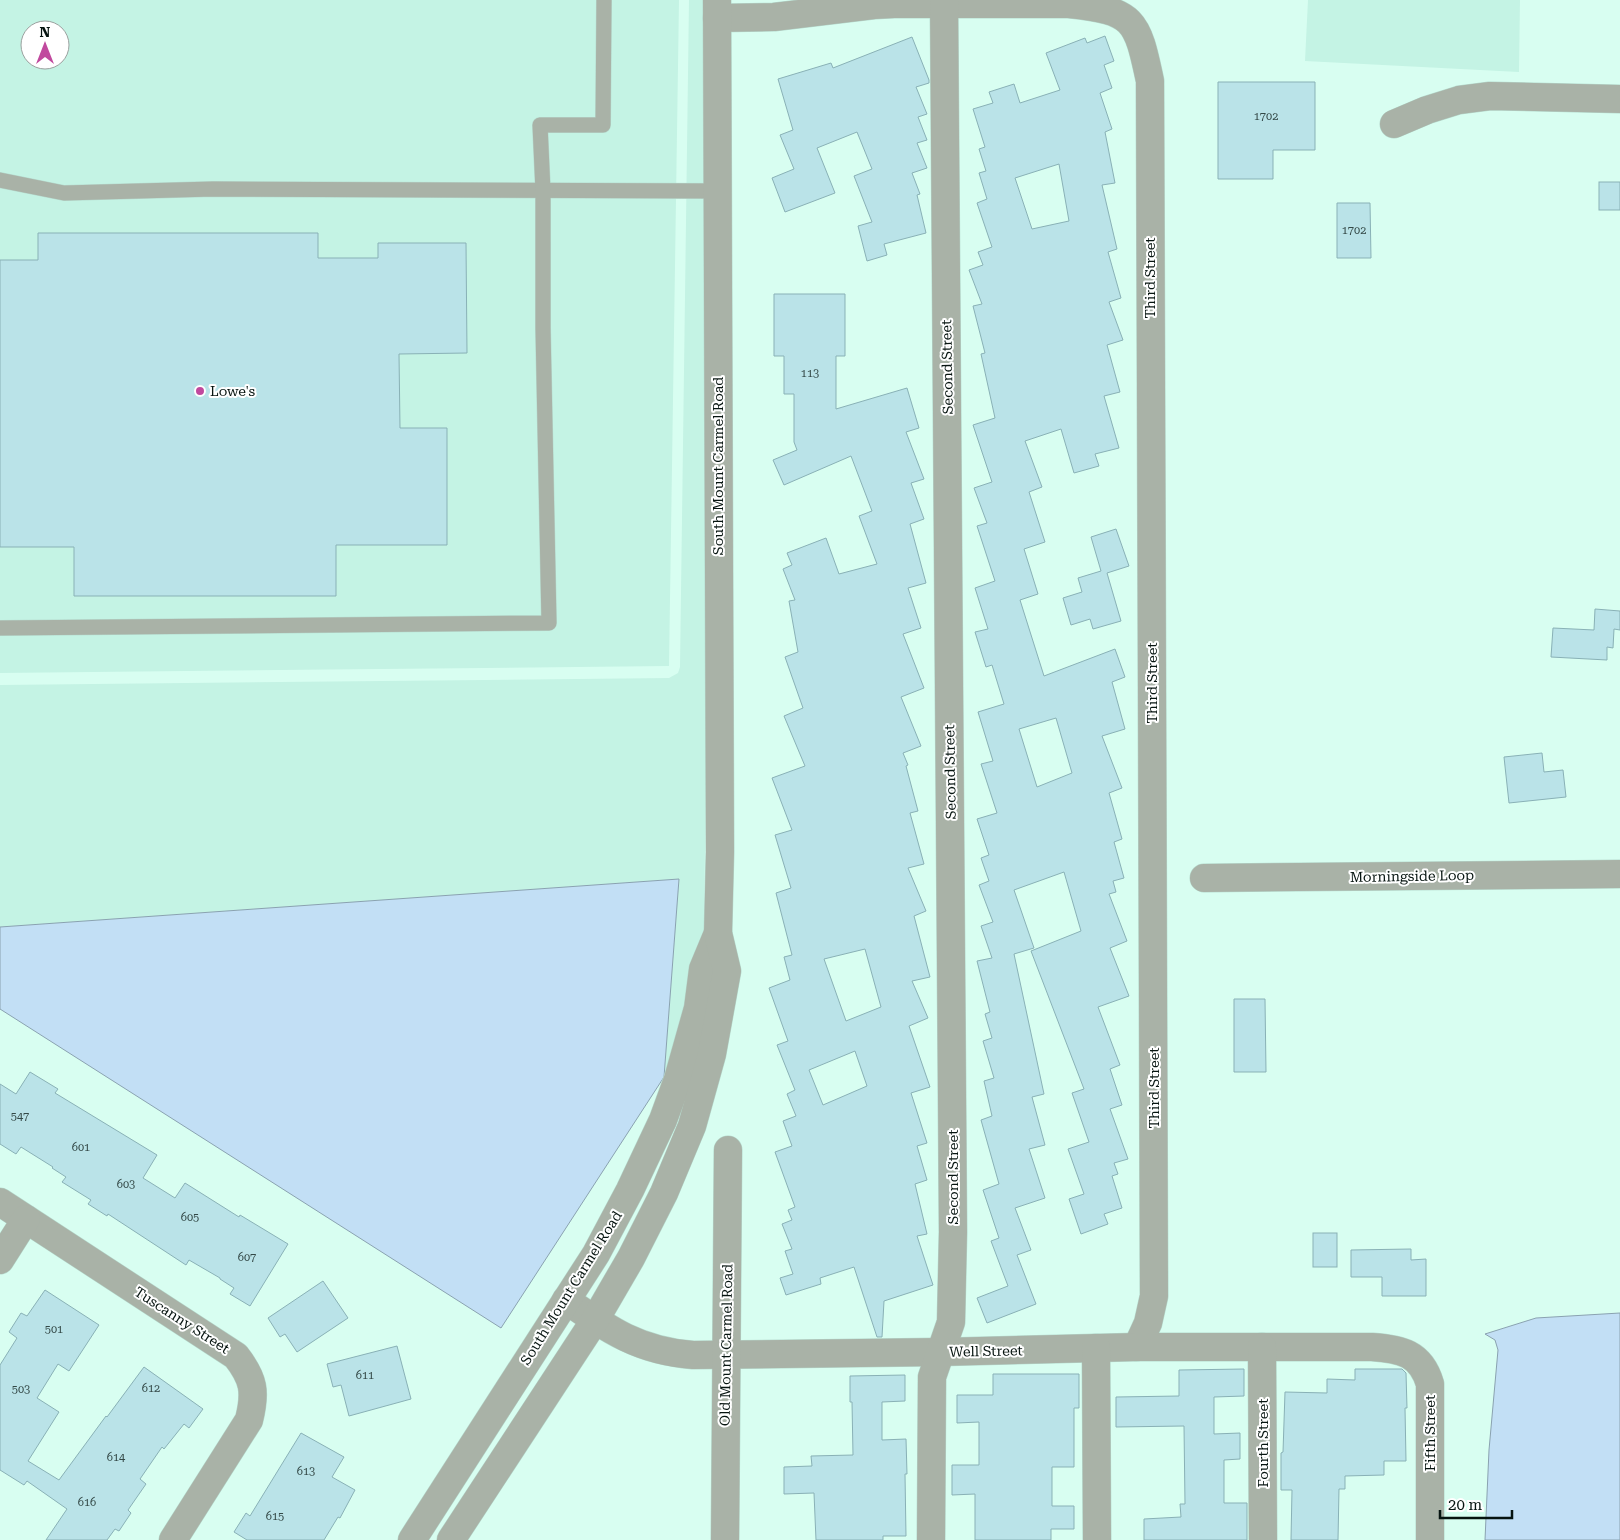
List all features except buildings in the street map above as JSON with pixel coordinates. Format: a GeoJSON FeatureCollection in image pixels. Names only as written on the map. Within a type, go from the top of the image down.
{"type":"FeatureCollection","features":[{"type":"Feature","properties":{"kind":"street"},"geometry":{"type":"LineString","coordinates":[[717,9],[784,16],[874,5],[944,2],[1017,2]]}},
{"type":"Feature","properties":{"kind":"street","name":"Second Street"},"geometry":{"type":"LineString","coordinates":[[931,1540],[932,1377],[951,1322],[953,1150],[944,2]]}},
{"type":"Feature","properties":{"kind":"street","name":"Third Street"},"geometry":{"type":"LineString","coordinates":[[1017,2],[1096,7],[1119,14],[1135,28],[1141,41],[1150,81],[1154,1296],[1150,1317],[1137,1347]]}},
{"type":"Feature","properties":{"kind":"street","name":"South Mount Carmel Road"},"geometry":{"type":"LineString","coordinates":[[451,1540],[595,1320],[631,1258],[664,1193],[692,1126],[712,1054],[727,971],[718,933],[720,852],[717,9]]}},
{"type":"Feature","properties":{"kind":"street"},"geometry":{"type":"LineString","coordinates":[[1394,124],[1427,110],[1459,100],[1490,96],[1620,99]]}},
{"type":"Feature","properties":{"kind":"street","name":"Morningside Loop"},"geometry":{"type":"LineString","coordinates":[[1204,878],[1620,874]]}},
{"type":"Feature","properties":{"kind":"street","name":"South Mount Carmel Road"},"geometry":{"type":"LineString","coordinates":[[412,1540],[596,1254],[613,1223],[663,1120],[694,1026],[703,969],[718,933]]}},
{"type":"Feature","properties":{"kind":"street","name":"Old Mount Carmel Road"},"geometry":{"type":"LineString","coordinates":[[725,1540],[728,1150]]}},
{"type":"Feature","properties":{"kind":"street","name":"Tuscanny Street"},"geometry":{"type":"LineString","coordinates":[[0,1202],[236,1356],[246,1369],[252,1384],[254,1402],[249,1420],[173,1540]]}},
{"type":"Feature","properties":{"kind":"street"},"geometry":{"type":"LineString","coordinates":[[0,1260],[26,1219]]}},
{"type":"Feature","properties":{"kind":"street","name":"Well Street"},"geometry":{"type":"LineString","coordinates":[[566,1300],[626,1339],[657,1351],[693,1355],[1137,1347],[1262,1347],[1390,1348],[1405,1352],[1417,1360]]}},
{"type":"Feature","properties":{"kind":"street","name":"Fourth Street"},"geometry":{"type":"LineString","coordinates":[[1262,1347],[1263,1540]]}},
{"type":"Feature","properties":{"kind":"street"},"geometry":{"type":"LineString","coordinates":[[1096,1348],[1097,1540]]}},
{"type":"Feature","properties":{"kind":"street","name":"Fifth Street"},"geometry":{"type":"LineString","coordinates":[[1417,1360],[1426,1371],[1430,1384],[1430,1540]]}},
{"type":"Feature","properties":{"kind":"lane"},"geometry":{"type":"LineString","coordinates":[[0,628],[549,623],[543,191],[540,125],[603,125],[604,0]]}},
{"type":"Feature","properties":{"kind":"lane"},"geometry":{"type":"LineString","coordinates":[[0,180],[64,194],[213,189],[717,192]]}},
{"type":"Feature","properties":{"kind":"shaded area"},"geometry":{"type":"Polygon","coordinates":[[[0,0],[679,0],[669,666],[0,673],[0,0]]]}},
{"type":"Feature","properties":{"kind":"shaded area"},"geometry":{"type":"Polygon","coordinates":[[[689,0],[704,0],[707,681],[704,933],[686,1005],[664,1077],[679,879],[0,927],[0,685],[669,678],[678,673],[680,667],[689,0]]]}},
{"type":"Feature","properties":{"kind":"shaded area"},"geometry":{"type":"Polygon","coordinates":[[[1308,0],[1520,0],[1519,72],[1305,61],[1308,0]]]}},
{"type":"Feature","properties":{"kind":"water"},"geometry":{"type":"Polygon","coordinates":[[[679,879],[664,1077],[501,1328],[0,1009],[0,927],[679,879]]]}},
{"type":"Feature","properties":{"kind":"water"},"geometry":{"type":"Polygon","coordinates":[[[1620,1313],[1620,1540],[1485,1540],[1489,1450],[1498,1350],[1495,1340],[1485,1334],[1536,1318],[1620,1313]]]}},
{"type":"Feature","properties":{"kind":"place","name":"Lowe's"},"geometry":{"type":"Point","coordinates":[200,391]}}]}
